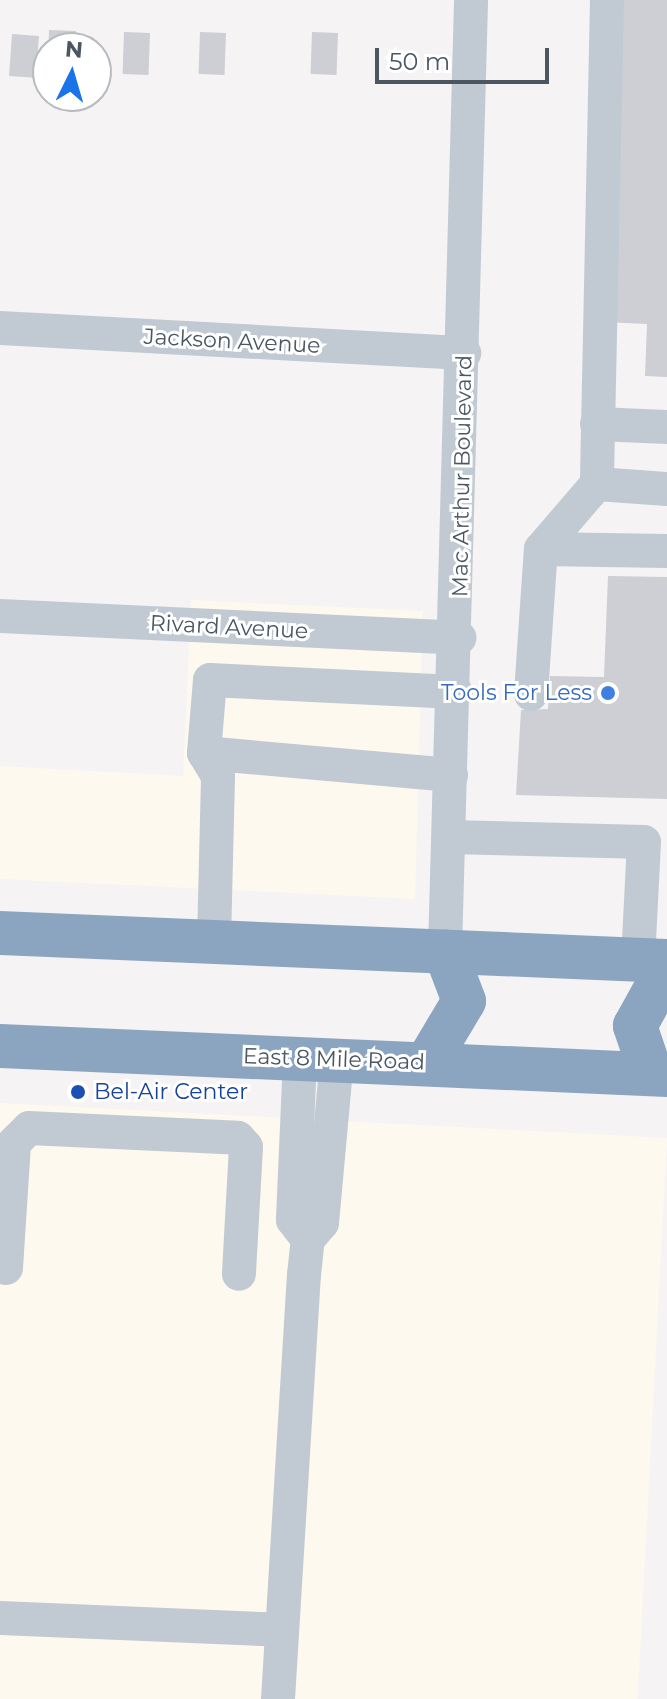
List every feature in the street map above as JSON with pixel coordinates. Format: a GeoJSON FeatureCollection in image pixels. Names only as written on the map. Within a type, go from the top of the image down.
{"type":"FeatureCollection","features":[{"type":"Feature","properties":{"kind":"highway"},"geometry":{"type":"LineString","coordinates":[[0,933],[657,963],[635,1026],[659,1074]]}},
{"type":"Feature","properties":{"kind":"highway"},"geometry":{"type":"LineString","coordinates":[[427,1063],[464,1001],[445,951]]}},
{"type":"Feature","properties":{"kind":"highway","name":"East 8 Mile Road"},"geometry":{"type":"LineString","coordinates":[[0,1046],[659,1074]]}},
{"type":"Feature","properties":{"kind":"street","name":"Mac Arthur Boulevard"},"geometry":{"type":"LineString","coordinates":[[445,951],[459,638],[471,0]]}},
{"type":"Feature","properties":{"kind":"street"},"geometry":{"type":"LineString","coordinates":[[531,694],[541,549],[597,484],[607,0]]}},
{"type":"Feature","properties":{"kind":"street","name":"Jackson Avenue"},"geometry":{"type":"LineString","coordinates":[[0,328],[464,353]]}},
{"type":"Feature","properties":{"kind":"street"},"geometry":{"type":"LineString","coordinates":[[597,424],[667,427]]}},
{"type":"Feature","properties":{"kind":"street"},"geometry":{"type":"LineString","coordinates":[[597,484],[667,489]]}},
{"type":"Feature","properties":{"kind":"street"},"geometry":{"type":"LineString","coordinates":[[541,549],[667,551]]}},
{"type":"Feature","properties":{"kind":"street","name":"Rivard Avenue"},"geometry":{"type":"LineString","coordinates":[[0,616],[459,638]]}},
{"type":"Feature","properties":{"kind":"street"},"geometry":{"type":"LineString","coordinates":[[214,941],[218,776],[204,753],[210,680],[456,692]]}},
{"type":"Feature","properties":{"kind":"street"},"geometry":{"type":"LineString","coordinates":[[204,753],[451,775]]}},
{"type":"Feature","properties":{"kind":"street"},"geometry":{"type":"LineString","coordinates":[[450,837],[644,842],[657,963]]}},
{"type":"Feature","properties":{"kind":"street"},"geometry":{"type":"LineString","coordinates":[[278,1699],[308,1239],[293,1220],[318,1058]]}},
{"type":"Feature","properties":{"kind":"street"},"geometry":{"type":"LineString","coordinates":[[6,1268],[14,1143],[29,1128],[238,1138],[246,1147],[239,1274]]}},
{"type":"Feature","properties":{"kind":"street"},"geometry":{"type":"LineString","coordinates":[[0,1618],[282,1630]]}},
{"type":"Feature","properties":{"kind":"shaded area"},"geometry":{"type":"Polygon","coordinates":[[[191,600],[423,611],[415,899],[0,879],[0,766],[183,776],[191,600]]]}},
{"type":"Feature","properties":{"kind":"shaded area"},"geometry":{"type":"Polygon","coordinates":[[[0,1103],[667,1138],[638,1699],[0,1699],[0,1103]]]}},
{"type":"Feature","properties":{"kind":"building"},"geometry":{"type":"Polygon","coordinates":[[[615,0],[667,0],[667,377],[645,376],[647,324],[602,322],[615,0]]]}},
{"type":"Feature","properties":{"kind":"building"},"geometry":{"type":"Polygon","coordinates":[[[76,31],[76,32],[49,32],[76,31]]]}},
{"type":"Feature","properties":{"kind":"building"},"geometry":{"type":"Polygon","coordinates":[[[124,32],[150,33],[149,75],[123,74],[124,32]]]}},
{"type":"Feature","properties":{"kind":"building"},"geometry":{"type":"Polygon","coordinates":[[[200,32],[226,33],[225,75],[199,74],[200,32]]]}},
{"type":"Feature","properties":{"kind":"building"},"geometry":{"type":"Polygon","coordinates":[[[312,32],[338,33],[337,75],[311,74],[312,32]]]}},
{"type":"Feature","properties":{"kind":"building"},"geometry":{"type":"Polygon","coordinates":[[[12,34],[32,35],[32,78],[9,76],[12,34]]]}},
{"type":"Feature","properties":{"kind":"building","name":"Tools For Less"},"geometry":{"type":"Polygon","coordinates":[[[608,576],[667,577],[667,799],[516,795],[521,710],[548,709],[550,676],[604,677],[608,576]]]}},
{"type":"Feature","properties":{"kind":"place","name":"Tools For Less"},"geometry":{"type":"Point","coordinates":[608,693]}},
{"type":"Feature","properties":{"kind":"place","name":"Bel-Air Center"},"geometry":{"type":"Point","coordinates":[78,1092]}}]}
